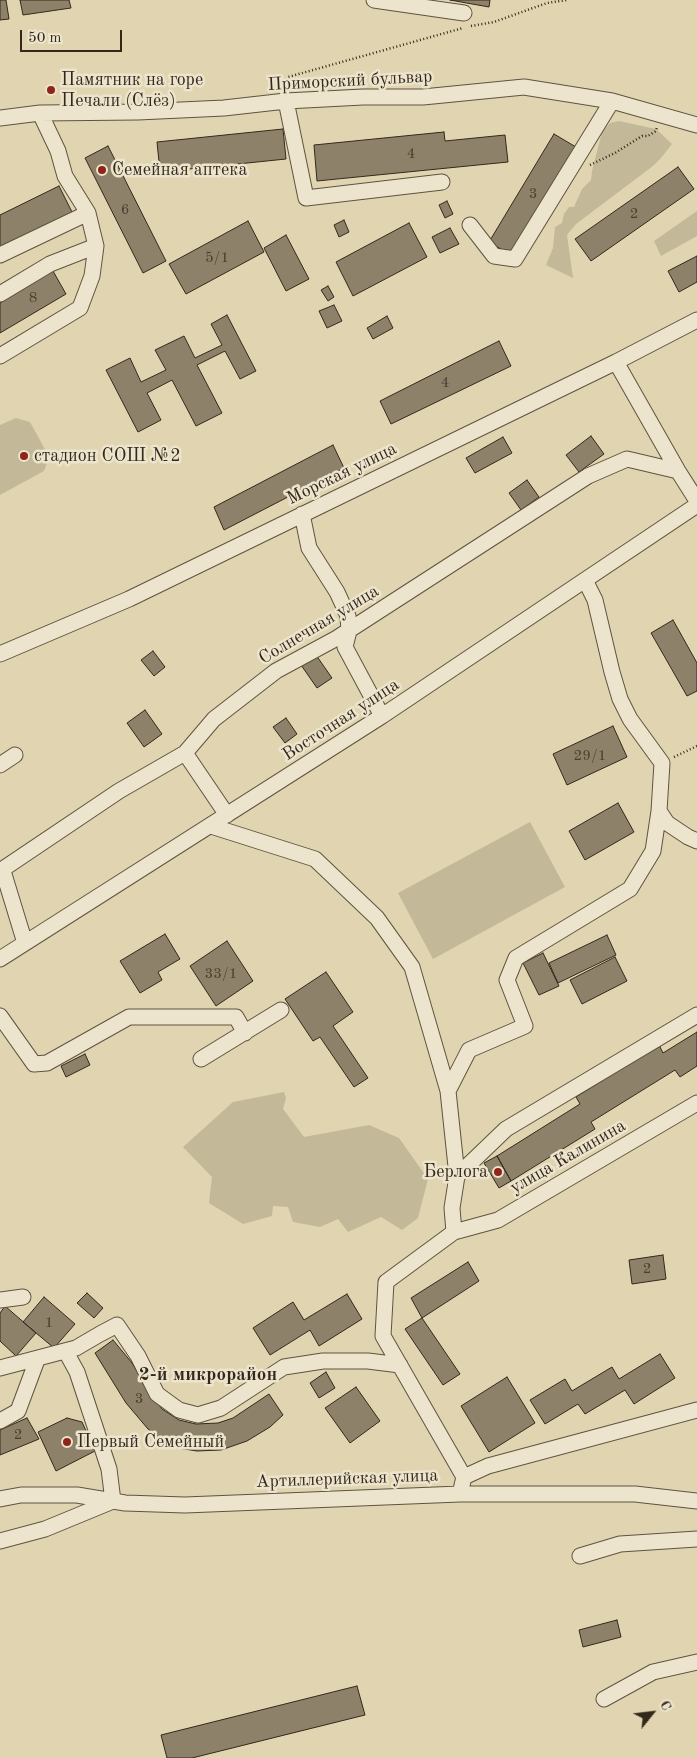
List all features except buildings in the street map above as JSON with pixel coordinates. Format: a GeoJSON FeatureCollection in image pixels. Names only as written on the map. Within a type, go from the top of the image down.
{"type":"FeatureCollection","features":[{"type":"Feature","properties":{"kind":"street"},"geometry":{"type":"LineString","coordinates":[[374,0],[464,13]]}},
{"type":"Feature","properties":{"kind":"street","name":"Приморский бульвар"},"geometry":{"type":"LineString","coordinates":[[0,118],[40,113],[214,109],[286,101],[423,96],[524,87],[612,101],[697,125]]}},
{"type":"Feature","properties":{"kind":"street"},"geometry":{"type":"LineString","coordinates":[[286,101],[306,198],[442,182]]}},
{"type":"Feature","properties":{"kind":"street"},"geometry":{"type":"LineString","coordinates":[[470,225],[494,256],[515,259],[612,101]]}},
{"type":"Feature","properties":{"kind":"street"},"geometry":{"type":"LineString","coordinates":[[0,356],[80,308],[92,276],[96,246],[88,213],[65,176],[58,151],[40,113]]}},
{"type":"Feature","properties":{"kind":"street"},"geometry":{"type":"LineString","coordinates":[[0,255],[88,213]]}},
{"type":"Feature","properties":{"kind":"street"},"geometry":{"type":"LineString","coordinates":[[0,294],[50,264],[96,246]]}},
{"type":"Feature","properties":{"kind":"street","name":"Морская улица"},"geometry":{"type":"LineString","coordinates":[[0,654],[129,599],[616,362],[697,320]]}},
{"type":"Feature","properties":{"kind":"street"},"geometry":{"type":"LineString","coordinates":[[616,362],[697,501]]}},
{"type":"Feature","properties":{"kind":"street","name":"Солнечная улица"},"geometry":{"type":"LineString","coordinates":[[1,871],[119,792],[185,753],[214,719],[276,671],[349,630],[588,476],[627,459],[678,471]]}},
{"type":"Feature","properties":{"kind":"street","name":"Восточная улица"},"geometry":{"type":"LineString","coordinates":[[0,958],[382,716],[697,505]]}},
{"type":"Feature","properties":{"kind":"street"},"geometry":{"type":"LineString","coordinates":[[302,514],[309,548],[341,600],[348,616],[349,630],[345,647],[382,716]]}},
{"type":"Feature","properties":{"kind":"street"},"geometry":{"type":"LineString","coordinates":[[448,1092],[469,1050],[524,1026],[507,980],[516,958],[630,889],[653,851],[660,811],[662,763],[630,719],[620,698],[595,600],[584,580]]}},
{"type":"Feature","properties":{"kind":"street"},"geometry":{"type":"LineString","coordinates":[[185,753],[227,815]]}},
{"type":"Feature","properties":{"kind":"street"},"geometry":{"type":"LineString","coordinates":[[0,765],[15,754]]}},
{"type":"Feature","properties":{"kind":"street"},"geometry":{"type":"LineString","coordinates":[[660,811],[668,823],[697,841]]}},
{"type":"Feature","properties":{"kind":"street"},"geometry":{"type":"LineString","coordinates":[[210,826],[315,859],[377,918],[412,967],[448,1092],[456,1176],[452,1208],[454,1232],[386,1282],[383,1336],[464,1477],[460,1494]]}},
{"type":"Feature","properties":{"kind":"street"},"geometry":{"type":"LineString","coordinates":[[1,871],[25,943]]}},
{"type":"Feature","properties":{"kind":"street"},"geometry":{"type":"LineString","coordinates":[[201,1059],[281,1010]]}},
{"type":"Feature","properties":{"kind":"street"},"geometry":{"type":"LineString","coordinates":[[456,1176],[506,1129],[697,1014]]}},
{"type":"Feature","properties":{"kind":"street"},"geometry":{"type":"LineString","coordinates":[[0,1016],[34,1064],[47,1063],[129,1017],[236,1017],[245,1032]]}},
{"type":"Feature","properties":{"kind":"street","name":"улица Калинина"},"geometry":{"type":"LineString","coordinates":[[454,1232],[498,1220],[697,1103]]}},
{"type":"Feature","properties":{"kind":"street"},"geometry":{"type":"LineString","coordinates":[[0,1300],[23,1297]]}},
{"type":"Feature","properties":{"kind":"street"},"geometry":{"type":"LineString","coordinates":[[0,1368],[66,1352],[118,1325],[138,1356],[157,1394],[179,1410],[198,1415],[221,1408],[284,1367],[323,1361],[368,1361],[400,1364]]}},
{"type":"Feature","properties":{"kind":"street"},"geometry":{"type":"LineString","coordinates":[[0,1541],[45,1529],[113,1501],[109,1469],[77,1372],[66,1352]]}},
{"type":"Feature","properties":{"kind":"street"},"geometry":{"type":"LineString","coordinates":[[0,1421],[18,1411],[37,1360]]}},
{"type":"Feature","properties":{"kind":"street"},"geometry":{"type":"LineString","coordinates":[[464,1477],[488,1466],[697,1410]]}},
{"type":"Feature","properties":{"kind":"street","name":"Артиллерийская улица"},"geometry":{"type":"LineString","coordinates":[[0,1499],[21,1495],[77,1495],[125,1503],[185,1505],[460,1494],[635,1494],[697,1501]]}},
{"type":"Feature","properties":{"kind":"street"},"geometry":{"type":"LineString","coordinates":[[580,1556],[620,1544],[697,1539]]}},
{"type":"Feature","properties":{"kind":"street"},"geometry":{"type":"LineString","coordinates":[[604,1699],[653,1672],[697,1662]]}},
{"type":"Feature","properties":{"kind":"path"},"geometry":{"type":"LineString","coordinates":[[286,101],[288,77],[450,31],[494,22],[547,4],[566,0]]}},
{"type":"Feature","properties":{"kind":"path"},"geometry":{"type":"LineString","coordinates":[[584,168],[597,163],[642,136],[648,136],[656,131],[662,115]]}},
{"type":"Feature","properties":{"kind":"path"},"geometry":{"type":"LineString","coordinates":[[662,763],[697,746]]}},
{"type":"Feature","properties":{"kind":"shaded area"},"geometry":{"type":"Polygon","coordinates":[[[619,121],[656,129],[672,144],[653,166],[576,224],[567,235],[573,278],[546,265],[553,248],[555,227],[562,223],[564,214],[569,207],[574,207],[582,189],[591,180],[602,132],[610,123],[619,121]]]}},
{"type":"Feature","properties":{"kind":"shaded area"},"geometry":{"type":"Polygon","coordinates":[[[697,211],[697,236],[661,256],[654,241],[697,211]]]}},
{"type":"Feature","properties":{"kind":"shaded area","name":"стадион СОШ №2"},"geometry":{"type":"Polygon","coordinates":[[[16,418],[30,422],[47,453],[47,463],[44,471],[0,495],[0,425],[16,418]]]}},
{"type":"Feature","properties":{"kind":"shaded area"},"geometry":{"type":"Polygon","coordinates":[[[530,822],[565,887],[433,959],[398,893],[530,822]]]}},
{"type":"Feature","properties":{"kind":"shaded area"},"geometry":{"type":"Polygon","coordinates":[[[284,1092],[286,1098],[283,1109],[304,1137],[369,1125],[399,1138],[428,1179],[418,1218],[402,1230],[381,1217],[348,1232],[338,1219],[320,1227],[293,1222],[288,1207],[273,1206],[272,1216],[243,1224],[209,1203],[212,1177],[183,1147],[233,1102],[284,1092]]]}},
{"type":"Feature","properties":{"kind":"place","name":"Памятник на горе Печали (Слёз)"},"geometry":{"type":"Point","coordinates":[51,90]}},
{"type":"Feature","properties":{"kind":"place","name":"Семейная аптека"},"geometry":{"type":"Point","coordinates":[102,170]}},
{"type":"Feature","properties":{"kind":"place","name":"стадион СОШ №2"},"geometry":{"type":"Point","coordinates":[24,456]}},
{"type":"Feature","properties":{"kind":"place","name":"Берлога"},"geometry":{"type":"Point","coordinates":[498,1172]}},
{"type":"Feature","properties":{"kind":"place","name":"Первый Семейный"},"geometry":{"type":"Point","coordinates":[67,1442]}},
{"type":"Feature","properties":{"kind":"district","name":"2-й микрорайон"},"geometry":{"type":"Point","coordinates":[208,1375]}}]}
